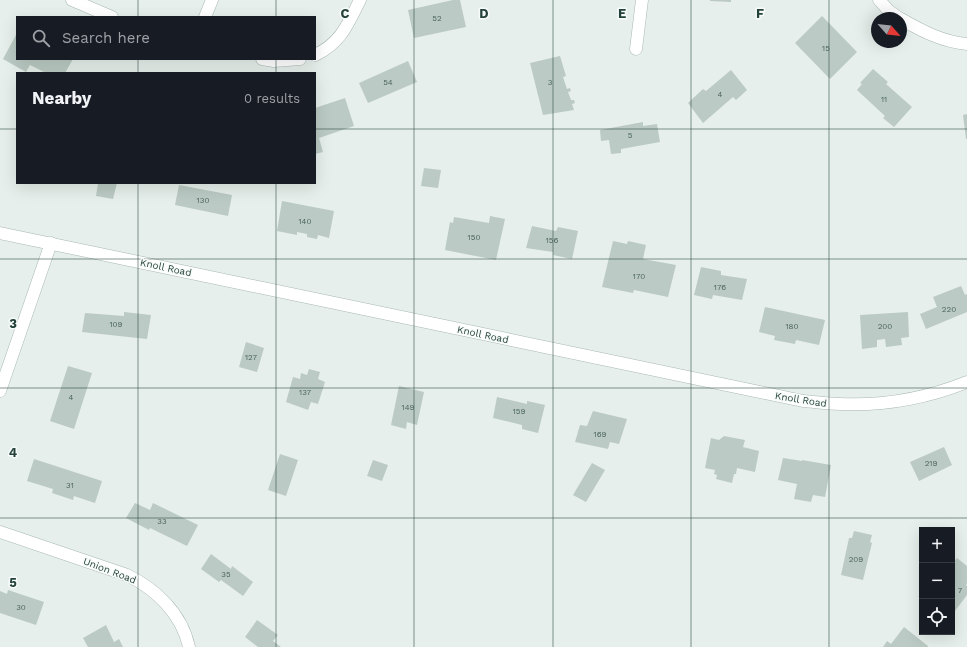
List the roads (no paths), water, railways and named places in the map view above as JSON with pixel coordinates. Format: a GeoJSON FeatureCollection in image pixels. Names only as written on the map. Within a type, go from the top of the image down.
{"type":"FeatureCollection","features":[{"type":"Feature","properties":{"kind":"street"},"geometry":{"type":"LineString","coordinates":[[72,0],[110,16]]}},
{"type":"Feature","properties":{"kind":"street"},"geometry":{"type":"LineString","coordinates":[[205,16],[212,0]]}},
{"type":"Feature","properties":{"kind":"street"},"geometry":{"type":"LineString","coordinates":[[316,54],[331,46],[340,37],[347,27],[360,0]]}},
{"type":"Feature","properties":{"kind":"street"},"geometry":{"type":"LineString","coordinates":[[636,49],[642,0]]}},
{"type":"Feature","properties":{"kind":"street"},"geometry":{"type":"LineString","coordinates":[[879,0],[891,12]]}},
{"type":"Feature","properties":{"kind":"street"},"geometry":{"type":"LineString","coordinates":[[907,23],[943,40],[967,44]]}},
{"type":"Feature","properties":{"kind":"street"},"geometry":{"type":"LineString","coordinates":[[268,60],[287,60]]}},
{"type":"Feature","properties":{"kind":"street","name":"Knoll Road"},"geometry":{"type":"LineString","coordinates":[[0,232],[803,401],[839,404],[876,404],[910,399],[967,382]]}},
{"type":"Feature","properties":{"kind":"street"},"geometry":{"type":"LineString","coordinates":[[0,390],[51,243]]}},
{"type":"Feature","properties":{"kind":"street","name":"Union Road"},"geometry":{"type":"LineString","coordinates":[[0,532],[128,574],[149,586],[162,598],[174,613],[180,623],[189,647]]}}]}
